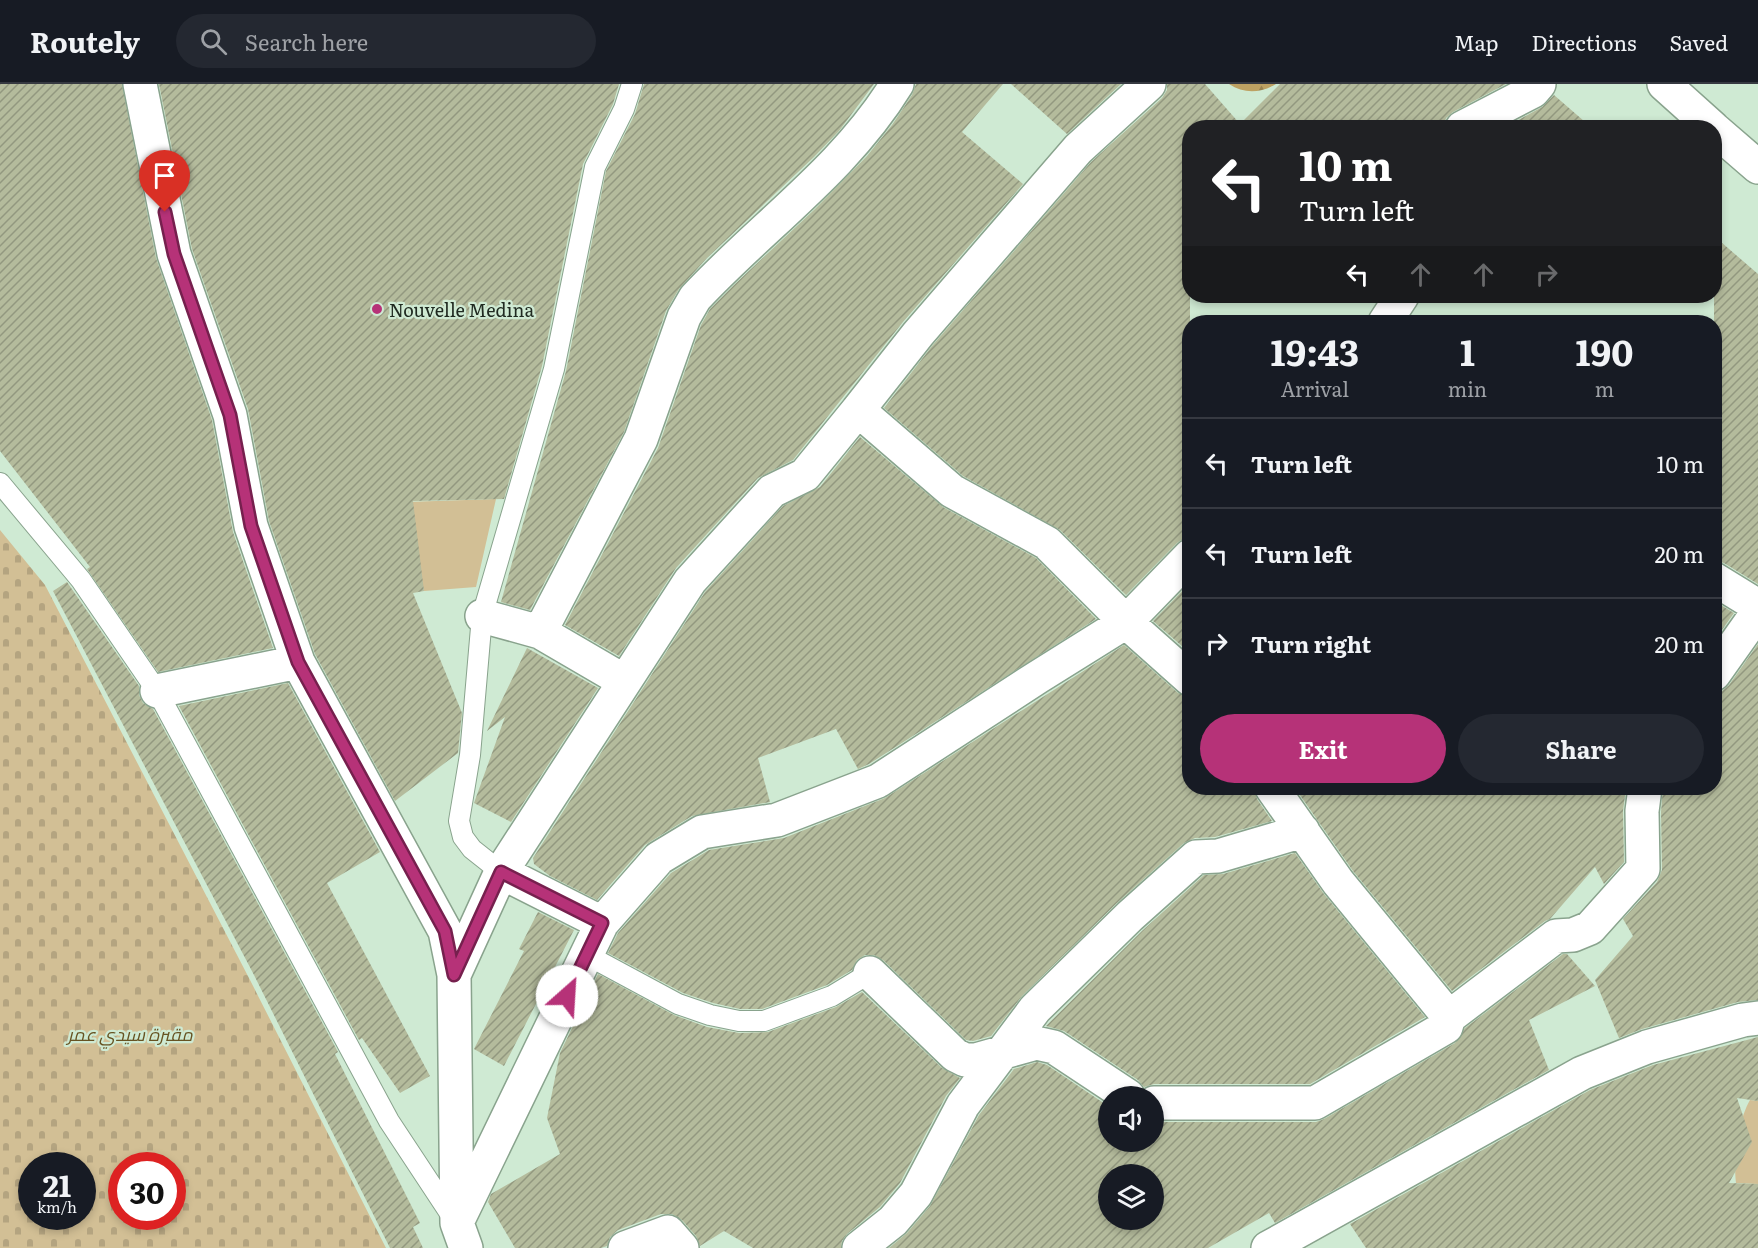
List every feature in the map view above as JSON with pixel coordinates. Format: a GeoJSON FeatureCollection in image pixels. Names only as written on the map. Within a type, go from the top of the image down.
{"type":"FeatureCollection","features":[{"type":"Feature","properties":{"kind":"street"},"geometry":{"type":"LineString","coordinates":[[140,84],[174,254],[230,415],[251,526],[298,662],[445,931],[454,975],[461,1236]]}},
{"type":"Feature","properties":{"kind":"street"},"geometry":{"type":"LineString","coordinates":[[540,632],[640,439],[684,316],[695,298],[845,153],[897,84]]}},
{"type":"Feature","properties":{"kind":"street"},"geometry":{"type":"LineString","coordinates":[[454,975],[501,872],[690,581],[772,491],[805,475],[918,334],[1078,149],[1149,84]]}},
{"type":"Feature","properties":{"kind":"street"},"geometry":{"type":"LineString","coordinates":[[1477,120],[1533,91],[1539,84]]}},
{"type":"Feature","properties":{"kind":"street"},"geometry":{"type":"LineString","coordinates":[[1664,84],[1705,120]]}},
{"type":"Feature","properties":{"kind":"street"},"geometry":{"type":"LineString","coordinates":[[1722,135],[1758,167]]}},
{"type":"Feature","properties":{"kind":"street"},"geometry":{"type":"LineString","coordinates":[[858,411],[952,491],[1047,543],[1126,622],[1182,672]]}},
{"type":"Feature","properties":{"kind":"street"},"geometry":{"type":"LineString","coordinates":[[461,1236],[602,923],[659,858],[702,832],[777,820],[878,781],[1126,622],[1182,564]]}},
{"type":"Feature","properties":{"kind":"street"},"geometry":{"type":"LineString","coordinates":[[1722,584],[1758,606]]}},
{"type":"Feature","properties":{"kind":"street"},"geometry":{"type":"LineString","coordinates":[[1722,663],[1758,612]]}},
{"type":"Feature","properties":{"kind":"street"},"geometry":{"type":"LineString","coordinates":[[482,616],[540,632],[624,681]]}},
{"type":"Feature","properties":{"kind":"street"},"geometry":{"type":"LineString","coordinates":[[157,691],[298,662]]}},
{"type":"Feature","properties":{"kind":"street"},"geometry":{"type":"LineString","coordinates":[[1277,795],[1338,882],[1449,1017]]}},
{"type":"Feature","properties":{"kind":"street"},"geometry":{"type":"LineString","coordinates":[[1164,1103],[1315,1102],[1446,1027],[1449,1017],[1556,936],[1573,935],[1590,928],[1643,868],[1642,811],[1644,795]]}},
{"type":"Feature","properties":{"kind":"street"},"geometry":{"type":"LineString","coordinates":[[859,1248],[893,1221],[916,1194],[963,1105],[1035,1009],[1130,916],[1196,857],[1218,856],[1303,831]]}},
{"type":"Feature","properties":{"kind":"street"},"geometry":{"type":"LineString","coordinates":[[501,872],[602,923]]}},
{"type":"Feature","properties":{"kind":"street"},"geometry":{"type":"LineString","coordinates":[[870,973],[955,1055],[965,1060],[976,1060],[1036,1043],[1054,1047],[1113,1086]]}},
{"type":"Feature","properties":{"kind":"street"},"geometry":{"type":"LineString","coordinates":[[1268,1248],[1582,1073],[1647,1047],[1743,1020],[1758,1018]]}},
{"type":"Feature","properties":{"kind":"street"},"geometry":{"type":"LineString","coordinates":[[625,1248],[668,1232],[682,1248]]}},
{"type":"Feature","properties":{"kind":"lane"},"geometry":{"type":"LineString","coordinates":[[501,872],[467,843],[459,821],[470,755],[482,616],[554,369],[596,167],[624,109],[632,84]]}},
{"type":"Feature","properties":{"kind":"lane"},"geometry":{"type":"LineString","coordinates":[[0,483],[81,580],[157,691],[389,1120],[461,1236]]}},
{"type":"Feature","properties":{"kind":"lane"},"geometry":{"type":"LineString","coordinates":[[587,955],[678,1004],[710,1015],[739,1021],[764,1021],[784,1014],[832,996],[870,973]]}},
{"type":"Feature","properties":{"kind":"green space"},"geometry":{"type":"Polygon","coordinates":[[[1229,84],[1276,84],[1264,89],[1247,91],[1229,84]]]}},
{"type":"Feature","properties":{"kind":"green space"},"geometry":{"type":"Polygon","coordinates":[[[496,499],[476,587],[424,591],[406,502],[496,499]]]}},
{"type":"Feature","properties":{"kind":"green space","name":"مقبرة سيدي عمر"},"geometry":{"type":"Polygon","coordinates":[[[0,530],[45,585],[386,1248],[0,1248],[0,530]]]}},
{"type":"Feature","properties":{"kind":"green space"},"geometry":{"type":"Polygon","coordinates":[[[1750,1100],[1758,1101],[1758,1184],[1736,1183],[1737,1140],[1742,1118],[1750,1100]]]}},
{"type":"Feature","properties":{"kind":"building"},"geometry":{"type":"Polygon","coordinates":[[[0,84],[122,84],[156,258],[212,420],[233,532],[273,648],[158,672],[87,569],[90,567],[0,451],[0,84]]]}},
{"type":"Feature","properties":{"kind":"building","name":"Nouvelle Medina"},"geometry":{"type":"Polygon","coordinates":[[[159,84],[619,84],[613,104],[583,164],[542,366],[504,499],[413,501],[424,591],[413,593],[462,713],[458,753],[395,801],[315,654],[269,521],[248,409],[192,249],[159,84]]]}},
{"type":"Feature","properties":{"kind":"building","name":"Nouvelle Medina"},"geometry":{"type":"Polygon","coordinates":[[[644,84],[874,84],[839,131],[707,258],[679,289],[666,311],[624,432],[530,610],[501,602],[566,371],[606,171],[635,114],[644,84]]]}},
{"type":"Feature","properties":{"kind":"building"},"geometry":{"type":"Polygon","coordinates":[[[916,84],[1003,84],[962,132],[1023,184],[903,322],[793,460],[758,478],[676,568],[619,656],[565,625],[658,448],[701,325],[710,309],[867,156],[892,125],[912,95],[916,84]]]}},
{"type":"Feature","properties":{"kind":"building"},"geometry":{"type":"Polygon","coordinates":[[[1011,84],[1121,84],[1067,134],[1011,84]]]}},
{"type":"Feature","properties":{"kind":"building"},"geometry":{"type":"Polygon","coordinates":[[[1167,84],[1205,84],[1236,120],[1182,120],[1182,303],[1190,303],[1190,315],[1182,315],[1182,539],[1126,595],[1060,530],[963,476],[884,408],[932,346],[1091,162],[1162,98],[1167,90],[1167,84]]]}},
{"type":"Feature","properties":{"kind":"building"},"geometry":{"type":"Polygon","coordinates":[[[1280,84],[1506,84],[1445,120],[1244,120],[1280,84]]]}},
{"type":"Feature","properties":{"kind":"building"},"geometry":{"type":"Polygon","coordinates":[[[1554,95],[1583,120],[1518,120],[1542,107],[1554,95]]]}},
{"type":"Feature","properties":{"kind":"building"},"geometry":{"type":"Polygon","coordinates":[[[1722,243],[1758,274],[1758,584],[1722,562],[1722,315],[1714,315],[1714,303],[1722,303],[1722,243]]]}},
{"type":"Feature","properties":{"kind":"building"},"geometry":{"type":"Polygon","coordinates":[[[860,437],[943,507],[1036,558],[1096,619],[858,769],[836,729],[758,758],[770,802],[692,816],[645,845],[597,900],[550,876],[534,864],[533,858],[705,592],[783,506],[820,487],[860,437]]]}},
{"type":"Feature","properties":{"kind":"building"},"geometry":{"type":"Polygon","coordinates":[[[67,582],[139,686],[139,695],[143,703],[153,709],[338,1052],[335,1054],[420,1223],[413,1227],[423,1248],[390,1248],[254,975],[53,591],[67,582]]]}},
{"type":"Feature","properties":{"kind":"building"},"geometry":{"type":"Polygon","coordinates":[[[1182,591],[1182,646],[1153,621],[1182,591]]]}},
{"type":"Feature","properties":{"kind":"building"},"geometry":{"type":"Polygon","coordinates":[[[1722,606],[1734,613],[1722,630],[1722,606]]]}},
{"type":"Feature","properties":{"kind":"building"},"geometry":{"type":"Polygon","coordinates":[[[1758,644],[1758,1000],[1738,1002],[1642,1029],[1619,1038],[1595,980],[1633,936],[1623,919],[1657,882],[1662,870],[1662,795],[1722,795],[1722,691],[1729,685],[1758,644]]]}},
{"type":"Feature","properties":{"kind":"building"},"geometry":{"type":"Polygon","coordinates":[[[1124,645],[1182,694],[1182,795],[1256,795],[1272,821],[1215,837],[1195,838],[1184,843],[1117,903],[1022,996],[991,1036],[973,1041],[966,1040],[883,960],[874,955],[865,955],[857,960],[852,970],[827,985],[762,1009],[740,1009],[683,993],[608,953],[618,933],[671,873],[709,850],[784,838],[885,798],[1124,645]]]}},
{"type":"Feature","properties":{"kind":"building"},"geometry":{"type":"Polygon","coordinates":[[[527,648],[598,688],[511,822],[474,803],[505,717],[487,731],[527,648]]]}},
{"type":"Feature","properties":{"kind":"building"},"geometry":{"type":"Polygon","coordinates":[[[288,683],[380,852],[327,883],[430,1076],[400,1093],[362,1038],[359,1040],[179,706],[288,683]]]}},
{"type":"Feature","properties":{"kind":"building"},"geometry":{"type":"Polygon","coordinates":[[[1300,795],[1625,795],[1623,811],[1624,862],[1604,884],[1595,867],[1550,919],[1452,991],[1353,871],[1300,795]]]}},
{"type":"Feature","properties":{"kind":"building"},"geometry":{"type":"Polygon","coordinates":[[[1295,853],[1324,894],[1425,1017],[1310,1084],[1154,1084],[1143,1086],[1138,1080],[1064,1031],[1046,1026],[1143,930],[1204,875],[1223,874],[1295,853]]]}},
{"type":"Feature","properties":{"kind":"building"},"geometry":{"type":"Polygon","coordinates":[[[538,912],[574,930],[504,1066],[474,1049],[524,951],[519,949],[538,912]]]}},
{"type":"Feature","properties":{"kind":"building"},"geometry":{"type":"Polygon","coordinates":[[[1563,954],[1567,954],[1595,986],[1529,1020],[1549,1070],[1275,1223],[1269,1213],[1208,1248],[889,1248],[907,1233],[930,1206],[979,1115],[1014,1069],[1037,1062],[1047,1065],[1098,1099],[1098,1152],[1164,1152],[1164,1122],[1316,1122],[1455,1043],[1465,1028],[1563,954]]]}},
{"type":"Feature","properties":{"kind":"building"},"geometry":{"type":"Polygon","coordinates":[[[598,974],[674,1015],[707,1027],[739,1033],[768,1032],[836,1007],[862,992],[942,1068],[960,1078],[946,1096],[900,1183],[880,1207],[847,1234],[842,1241],[841,1248],[753,1248],[724,1231],[700,1246],[696,1236],[682,1220],[672,1214],[661,1214],[618,1230],[610,1237],[607,1246],[601,1248],[515,1248],[488,1202],[491,1194],[560,1154],[547,1118],[560,1053],[598,974]]]}},
{"type":"Feature","properties":{"kind":"building"},"geometry":{"type":"Polygon","coordinates":[[[1758,1037],[1758,1101],[1737,1098],[1752,1142],[1729,1183],[1758,1184],[1758,1248],[1366,1248],[1350,1224],[1590,1090],[1653,1065],[1758,1037]]]}},
{"type":"Feature","properties":{"kind":"place","name":"Nouvelle Medina"},"geometry":{"type":"Point","coordinates":[377,309]}},
{"type":"Feature","properties":{"kind":"route"},"geometry":{"type":"LineString","coordinates":[[165,212],[174,254],[230,415],[251,526],[298,662],[445,931],[454,975],[501,872],[602,923],[567,996]]}}]}
